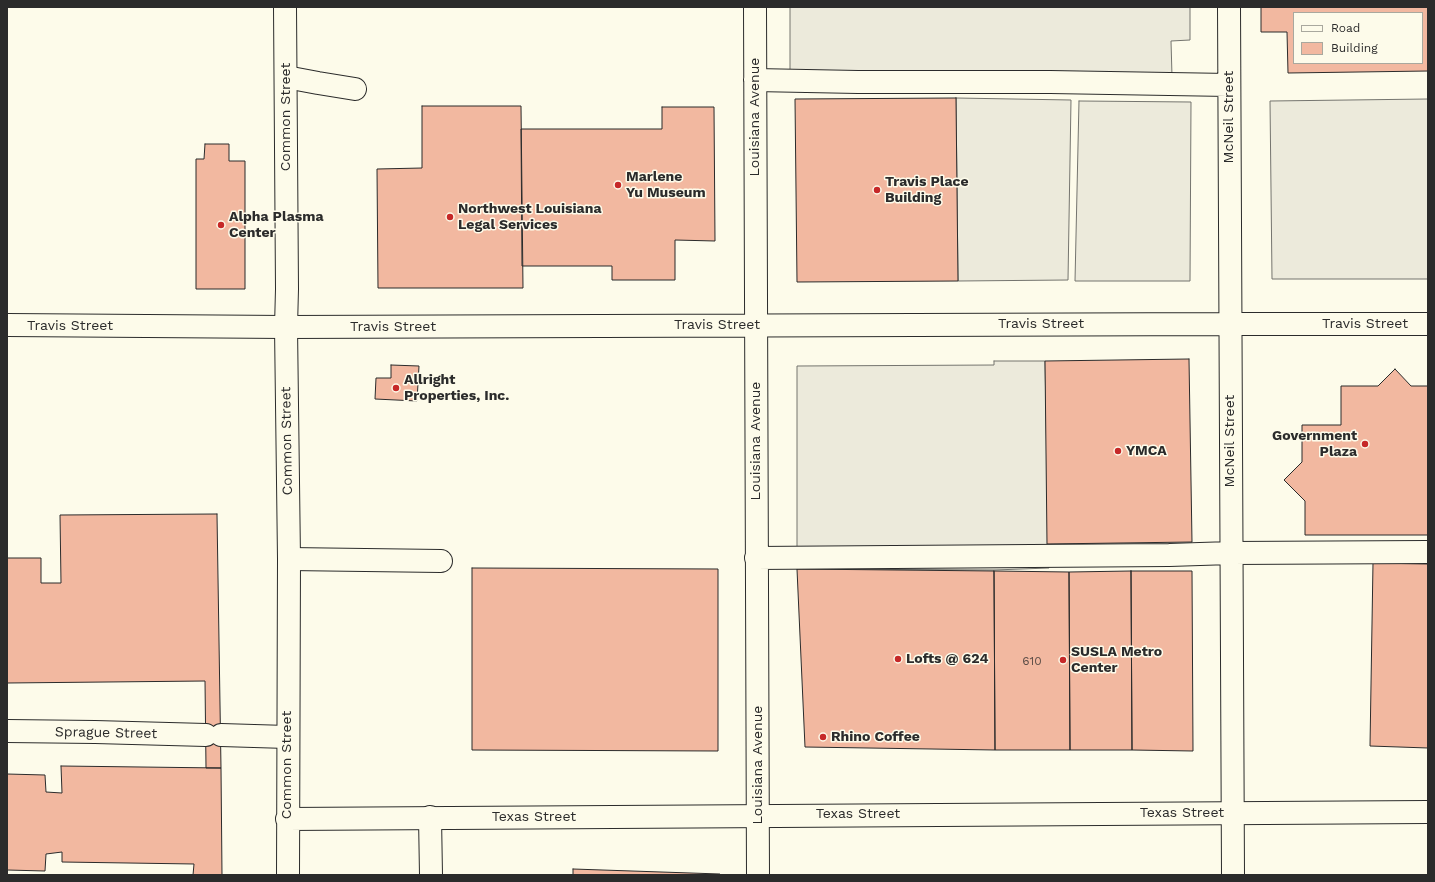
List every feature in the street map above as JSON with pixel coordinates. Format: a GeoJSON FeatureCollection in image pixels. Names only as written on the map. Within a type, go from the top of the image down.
{"type":"FeatureCollection","features":[{"type":"Feature","properties":{"kind":"street","name":"Common Street"},"geometry":{"type":"LineString","coordinates":[[285,7],[286,327],[289,560],[287,737],[288,875]]}},
{"type":"Feature","properties":{"kind":"street","name":"Louisiana Avenue"},"geometry":{"type":"LineString","coordinates":[[755,7],[758,875]]}},
{"type":"Feature","properties":{"kind":"street","name":"McNeil Street"},"geometry":{"type":"LineString","coordinates":[[1229,7],[1233,875]]}},
{"type":"Feature","properties":{"kind":"street"},"geometry":{"type":"LineString","coordinates":[[286,77],[318,84],[355,88]]}},
{"type":"Feature","properties":{"kind":"street"},"geometry":{"type":"LineString","coordinates":[[755,80],[1229,85]]}},
{"type":"Feature","properties":{"kind":"street","name":"Travis Street"},"geometry":{"type":"LineString","coordinates":[[7,326],[286,327],[1428,324]]}},
{"type":"Feature","properties":{"kind":"street"},"geometry":{"type":"LineString","coordinates":[[756,558],[1428,552]]}},
{"type":"Feature","properties":{"kind":"street"},"geometry":{"type":"LineString","coordinates":[[289,560],[441,561]]}},
{"type":"Feature","properties":{"kind":"street","name":"Sprague Street"},"geometry":{"type":"LineString","coordinates":[[7,731],[287,737]]}},
{"type":"Feature","properties":{"kind":"street","name":"Texas Street"},"geometry":{"type":"LineString","coordinates":[[287,819],[1428,812]]}},
{"type":"Feature","properties":{"kind":"street"},"geometry":{"type":"LineString","coordinates":[[430,817],[431,875]]}},
{"type":"Feature","properties":{"kind":"shaded area"},"geometry":{"type":"Polygon","coordinates":[[[790,7],[1190,7],[1190,40],[1171,41],[1172,76],[790,75],[790,7]]]}},
{"type":"Feature","properties":{"kind":"shaded area"},"geometry":{"type":"Polygon","coordinates":[[[956,98],[1071,100],[1068,280],[958,281],[956,98]]]}},
{"type":"Feature","properties":{"kind":"shaded area"},"geometry":{"type":"Polygon","coordinates":[[[1428,99],[1428,279],[1272,279],[1270,101],[1428,99]]]}},
{"type":"Feature","properties":{"kind":"shaded area"},"geometry":{"type":"Polygon","coordinates":[[[1079,101],[1191,102],[1190,281],[1075,281],[1079,101]]]}},
{"type":"Feature","properties":{"kind":"shaded area"},"geometry":{"type":"Polygon","coordinates":[[[994,361],[1045,361],[1049,568],[994,570],[797,569],[797,366],[994,365],[994,361]]]}},
{"type":"Feature","properties":{"kind":"building"},"geometry":{"type":"Polygon","coordinates":[[[1261,7],[1428,7],[1428,71],[1288,73],[1287,32],[1261,32],[1261,7]]]}},
{"type":"Feature","properties":{"kind":"building","name":"Travis Place Building"},"geometry":{"type":"Polygon","coordinates":[[[956,98],[958,281],[797,282],[795,99],[956,98]]]}},
{"type":"Feature","properties":{"kind":"building","name":"Northwest Louisiana Legal Services"},"geometry":{"type":"Polygon","coordinates":[[[422,106],[521,106],[523,288],[378,288],[377,169],[422,168],[422,106]]]}},
{"type":"Feature","properties":{"kind":"building","name":"Marlene Yu Museum"},"geometry":{"type":"Polygon","coordinates":[[[662,107],[714,107],[715,241],[675,240],[675,280],[612,280],[612,266],[522,266],[521,129],[662,129],[662,107]]]}},
{"type":"Feature","properties":{"kind":"building","name":"Alpha Plasma Center"},"geometry":{"type":"Polygon","coordinates":[[[205,144],[229,144],[229,161],[245,161],[245,289],[196,289],[196,159],[204,159],[205,144]]]}},
{"type":"Feature","properties":{"kind":"building","name":"YMCA"},"geometry":{"type":"Polygon","coordinates":[[[1189,359],[1192,542],[1047,544],[1045,361],[1189,359]]]}},
{"type":"Feature","properties":{"kind":"building","name":"Allright Properties, Inc."},"geometry":{"type":"Polygon","coordinates":[[[391,365],[419,366],[417,401],[375,399],[376,378],[391,378],[391,365]]]}},
{"type":"Feature","properties":{"kind":"building","name":"Government Plaza"},"geometry":{"type":"Polygon","coordinates":[[[1395,369],[1411,386],[1428,386],[1428,535],[1305,535],[1305,501],[1284,480],[1302,462],[1302,425],[1341,425],[1341,386],[1378,386],[1395,369]]]}},
{"type":"Feature","properties":{"kind":"building"},"geometry":{"type":"Polygon","coordinates":[[[217,514],[221,768],[206,768],[205,681],[7,683],[7,558],[41,558],[41,583],[61,583],[60,515],[217,514]]]}},
{"type":"Feature","properties":{"kind":"building"},"geometry":{"type":"Polygon","coordinates":[[[1373,563],[1428,564],[1428,748],[1370,746],[1373,563]]]}},
{"type":"Feature","properties":{"kind":"building"},"geometry":{"type":"Polygon","coordinates":[[[472,568],[718,569],[718,751],[472,750],[472,568]]]}},
{"type":"Feature","properties":{"kind":"building","name":"Lofts @ 624"},"geometry":{"type":"Polygon","coordinates":[[[797,569],[994,571],[995,750],[805,747],[797,569]]]}},
{"type":"Feature","properties":{"kind":"building"},"geometry":{"type":"Polygon","coordinates":[[[994,571],[1069,572],[1070,750],[995,750],[994,571]]]}},
{"type":"Feature","properties":{"kind":"building"},"geometry":{"type":"Polygon","coordinates":[[[1131,571],[1192,571],[1193,751],[1132,750],[1131,571]]]}},
{"type":"Feature","properties":{"kind":"building"},"geometry":{"type":"Polygon","coordinates":[[[1131,571],[1132,750],[1070,750],[1069,572],[1131,571]]]}},
{"type":"Feature","properties":{"kind":"building"},"geometry":{"type":"Polygon","coordinates":[[[61,766],[221,768],[222,875],[193,875],[194,864],[62,862],[62,852],[46,854],[45,871],[7,870],[7,774],[45,775],[46,792],[62,793],[61,766]]]}},
{"type":"Feature","properties":{"kind":"building"},"geometry":{"type":"Polygon","coordinates":[[[573,869],[720,874],[720,875],[573,875],[573,869]]]}},
{"type":"Feature","properties":{"kind":"place","name":"Marlene Yu Museum"},"geometry":{"type":"Point","coordinates":[618,185]}},
{"type":"Feature","properties":{"kind":"place","name":"Travis Place Building"},"geometry":{"type":"Point","coordinates":[877,190]}},
{"type":"Feature","properties":{"kind":"place","name":"Northwest Louisiana Legal Services"},"geometry":{"type":"Point","coordinates":[450,217]}},
{"type":"Feature","properties":{"kind":"place","name":"Alpha Plasma Center"},"geometry":{"type":"Point","coordinates":[221,225]}},
{"type":"Feature","properties":{"kind":"place","name":"Allright Properties, Inc."},"geometry":{"type":"Point","coordinates":[396,388]}},
{"type":"Feature","properties":{"kind":"place","name":"Government Plaza"},"geometry":{"type":"Point","coordinates":[1365,444]}},
{"type":"Feature","properties":{"kind":"place","name":"YMCA"},"geometry":{"type":"Point","coordinates":[1118,451]}},
{"type":"Feature","properties":{"kind":"place","name":"Lofts @ 624"},"geometry":{"type":"Point","coordinates":[898,659]}},
{"type":"Feature","properties":{"kind":"place","name":"SUSLA Metro Center"},"geometry":{"type":"Point","coordinates":[1063,660]}},
{"type":"Feature","properties":{"kind":"place","name":"Rhino Coffee"},"geometry":{"type":"Point","coordinates":[823,737]}}]}
